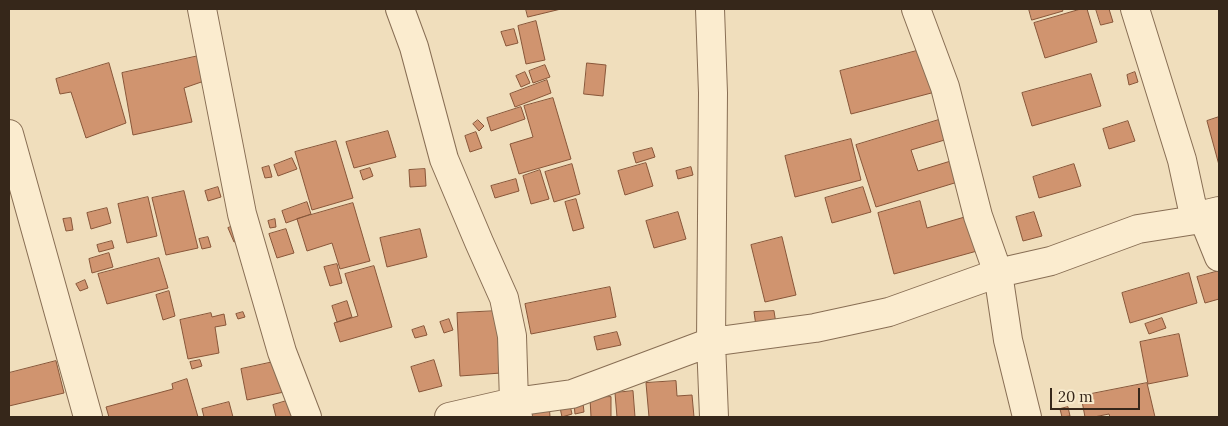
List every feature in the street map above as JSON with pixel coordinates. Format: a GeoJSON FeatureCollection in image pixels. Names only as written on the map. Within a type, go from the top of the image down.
{"type":"FeatureCollection","features":[{"type":"Feature","properties":{"kind":"street"},"geometry":{"type":"LineString","coordinates":[[202,9],[242,214],[282,352],[307,417]]}},
{"type":"Feature","properties":{"kind":"street"},"geometry":{"type":"LineString","coordinates":[[400,9],[414,47],[444,159],[504,298],[512,336],[516,410]]}},
{"type":"Feature","properties":{"kind":"street"},"geometry":{"type":"LineString","coordinates":[[710,9],[712,93],[711,342],[714,417]]}},
{"type":"Feature","properties":{"kind":"street"},"geometry":{"type":"LineString","coordinates":[[916,9],[945,87],[978,216],[998,273],[1008,340],[1027,417]]}},
{"type":"Feature","properties":{"kind":"street"},"geometry":{"type":"LineString","coordinates":[[1135,9],[1182,160],[1205,216],[1219,257]]}},
{"type":"Feature","properties":{"kind":"street"},"geometry":{"type":"LineString","coordinates":[[9,134],[88,417]]}},
{"type":"Feature","properties":{"kind":"street"},"geometry":{"type":"LineString","coordinates":[[449,417],[516,410],[572,394],[711,342],[815,328],[889,312],[998,273],[1051,261],[1138,229],[1205,216]]}},
{"type":"Feature","properties":{"kind":"building"},"geometry":{"type":"Polygon","coordinates":[[[526,9],[561,9],[528,17],[526,9]]]}},
{"type":"Feature","properties":{"kind":"building"},"geometry":{"type":"Polygon","coordinates":[[[1029,9],[1062,9],[1063,11],[1032,20],[1029,9]]]}},
{"type":"Feature","properties":{"kind":"building"},"geometry":{"type":"Polygon","coordinates":[[[1081,9],[1087,9],[1097,42],[1045,58],[1034,23],[1081,9]]]}},
{"type":"Feature","properties":{"kind":"building"},"geometry":{"type":"Polygon","coordinates":[[[1096,9],[1109,9],[1113,22],[1101,25],[1096,9]]]}},
{"type":"Feature","properties":{"kind":"building"},"geometry":{"type":"Polygon","coordinates":[[[536,21],[545,60],[526,64],[518,26],[536,21]]]}},
{"type":"Feature","properties":{"kind":"building"},"geometry":{"type":"Polygon","coordinates":[[[514,29],[518,43],[506,46],[501,32],[514,29]]]}},
{"type":"Feature","properties":{"kind":"building"},"geometry":{"type":"Polygon","coordinates":[[[928,48],[939,91],[851,114],[840,71],[928,48]]]}},
{"type":"Feature","properties":{"kind":"building"},"geometry":{"type":"Polygon","coordinates":[[[203,55],[210,79],[184,88],[192,122],[133,135],[122,73],[203,55]]]}},
{"type":"Feature","properties":{"kind":"building"},"geometry":{"type":"Polygon","coordinates":[[[109,63],[126,123],[86,138],[71,92],[60,94],[56,79],[109,63]]]}},
{"type":"Feature","properties":{"kind":"building"},"geometry":{"type":"Polygon","coordinates":[[[587,63],[606,65],[603,96],[584,94],[587,63]]]}},
{"type":"Feature","properties":{"kind":"building"},"geometry":{"type":"Polygon","coordinates":[[[545,65],[550,77],[533,83],[529,71],[545,65]]]}},
{"type":"Feature","properties":{"kind":"building"},"geometry":{"type":"Polygon","coordinates":[[[525,72],[530,83],[521,87],[516,76],[525,72]]]}},
{"type":"Feature","properties":{"kind":"building"},"geometry":{"type":"Polygon","coordinates":[[[1135,72],[1138,82],[1129,85],[1127,75],[1135,72]]]}},
{"type":"Feature","properties":{"kind":"building"},"geometry":{"type":"Polygon","coordinates":[[[1091,74],[1101,106],[1032,126],[1022,93],[1091,74]]]}},
{"type":"Feature","properties":{"kind":"building"},"geometry":{"type":"Polygon","coordinates":[[[547,80],[551,93],[515,107],[510,94],[547,80]]]}},
{"type":"Feature","properties":{"kind":"building"},"geometry":{"type":"Polygon","coordinates":[[[553,98],[571,159],[519,174],[510,144],[533,137],[524,106],[553,98]]]}},
{"type":"Feature","properties":{"kind":"building"},"geometry":{"type":"Polygon","coordinates":[[[521,107],[525,119],[491,131],[487,118],[521,107]]]}},
{"type":"Feature","properties":{"kind":"building"},"geometry":{"type":"Polygon","coordinates":[[[1219,117],[1219,165],[1207,121],[1219,117]]]}},
{"type":"Feature","properties":{"kind":"building"},"geometry":{"type":"Polygon","coordinates":[[[942,119],[948,139],[911,150],[918,171],[954,160],[961,181],[876,207],[856,145],[942,119]]]}},
{"type":"Feature","properties":{"kind":"building"},"geometry":{"type":"Polygon","coordinates":[[[478,120],[484,126],[479,131],[473,124],[478,120]]]}},
{"type":"Feature","properties":{"kind":"building"},"geometry":{"type":"Polygon","coordinates":[[[1128,121],[1135,141],[1109,149],[1103,129],[1128,121]]]}},
{"type":"Feature","properties":{"kind":"building"},"geometry":{"type":"Polygon","coordinates":[[[388,131],[396,157],[354,168],[346,142],[388,131]]]}},
{"type":"Feature","properties":{"kind":"building"},"geometry":{"type":"Polygon","coordinates":[[[476,132],[482,148],[470,152],[465,136],[476,132]]]}},
{"type":"Feature","properties":{"kind":"building"},"geometry":{"type":"Polygon","coordinates":[[[851,139],[861,180],[795,197],[785,156],[851,139]]]}},
{"type":"Feature","properties":{"kind":"building"},"geometry":{"type":"Polygon","coordinates":[[[336,141],[353,198],[312,210],[295,152],[336,141]]]}},
{"type":"Feature","properties":{"kind":"building"},"geometry":{"type":"Polygon","coordinates":[[[652,148],[655,157],[636,163],[633,153],[652,148]]]}},
{"type":"Feature","properties":{"kind":"building"},"geometry":{"type":"Polygon","coordinates":[[[292,158],[297,169],[278,176],[274,165],[292,158]]]}},
{"type":"Feature","properties":{"kind":"building"},"geometry":{"type":"Polygon","coordinates":[[[646,163],[653,186],[625,195],[618,171],[646,163]]]}},
{"type":"Feature","properties":{"kind":"building"},"geometry":{"type":"Polygon","coordinates":[[[572,164],[580,194],[554,202],[545,172],[572,164]]]}},
{"type":"Feature","properties":{"kind":"building"},"geometry":{"type":"Polygon","coordinates":[[[1074,164],[1081,186],[1039,198],[1033,177],[1074,164]]]}},
{"type":"Feature","properties":{"kind":"building"},"geometry":{"type":"Polygon","coordinates":[[[269,166],[272,177],[265,178],[262,168],[269,166]]]}},
{"type":"Feature","properties":{"kind":"building"},"geometry":{"type":"Polygon","coordinates":[[[691,167],[693,175],[678,179],[676,171],[691,167]]]}},
{"type":"Feature","properties":{"kind":"building"},"geometry":{"type":"Polygon","coordinates":[[[370,168],[373,176],[363,180],[360,171],[370,168]]]}},
{"type":"Feature","properties":{"kind":"building"},"geometry":{"type":"Polygon","coordinates":[[[425,169],[426,186],[410,187],[409,170],[425,169]]]}},
{"type":"Feature","properties":{"kind":"building"},"geometry":{"type":"Polygon","coordinates":[[[540,170],[549,199],[531,204],[523,176],[540,170]]]}},
{"type":"Feature","properties":{"kind":"building"},"geometry":{"type":"Polygon","coordinates":[[[516,179],[519,191],[495,198],[491,186],[516,179]]]}},
{"type":"Feature","properties":{"kind":"building"},"geometry":{"type":"Polygon","coordinates":[[[218,187],[221,197],[208,201],[205,191],[218,187]]]}},
{"type":"Feature","properties":{"kind":"building"},"geometry":{"type":"Polygon","coordinates":[[[863,187],[871,212],[832,223],[825,198],[863,187]]]}},
{"type":"Feature","properties":{"kind":"building"},"geometry":{"type":"Polygon","coordinates":[[[184,191],[198,248],[166,255],[152,198],[184,191]]]}},
{"type":"Feature","properties":{"kind":"building"},"geometry":{"type":"Polygon","coordinates":[[[148,197],[157,236],[127,243],[118,204],[148,197]]]}},
{"type":"Feature","properties":{"kind":"building"},"geometry":{"type":"Polygon","coordinates":[[[576,199],[584,228],[573,231],[565,202],[576,199]]]}},
{"type":"Feature","properties":{"kind":"building"},"geometry":{"type":"Polygon","coordinates":[[[920,201],[927,228],[968,216],[977,251],[894,274],[878,213],[920,201]]]}},
{"type":"Feature","properties":{"kind":"building"},"geometry":{"type":"Polygon","coordinates":[[[307,202],[311,214],[286,223],[282,211],[307,202]]]}},
{"type":"Feature","properties":{"kind":"building"},"geometry":{"type":"Polygon","coordinates":[[[353,203],[370,261],[340,269],[332,243],[307,251],[297,219],[353,203]]]}},
{"type":"Feature","properties":{"kind":"building"},"geometry":{"type":"Polygon","coordinates":[[[107,208],[111,223],[91,229],[87,213],[107,208]]]}},
{"type":"Feature","properties":{"kind":"building"},"geometry":{"type":"Polygon","coordinates":[[[678,212],[686,239],[654,248],[646,221],[678,212]]]}},
{"type":"Feature","properties":{"kind":"building"},"geometry":{"type":"Polygon","coordinates":[[[1034,212],[1042,236],[1023,241],[1016,217],[1034,212]]]}},
{"type":"Feature","properties":{"kind":"building"},"geometry":{"type":"Polygon","coordinates":[[[71,218],[73,230],[66,231],[63,219],[71,218]]]}},
{"type":"Feature","properties":{"kind":"building"},"geometry":{"type":"Polygon","coordinates":[[[275,219],[276,227],[270,228],[268,221],[275,219]]]}},
{"type":"Feature","properties":{"kind":"building"},"geometry":{"type":"Polygon","coordinates":[[[241,223],[246,238],[234,242],[228,228],[241,223]]]}},
{"type":"Feature","properties":{"kind":"building"},"geometry":{"type":"Polygon","coordinates":[[[286,229],[294,253],[277,258],[269,234],[286,229]]]}},
{"type":"Feature","properties":{"kind":"building"},"geometry":{"type":"Polygon","coordinates":[[[420,229],[427,257],[387,267],[380,238],[420,229]]]}},
{"type":"Feature","properties":{"kind":"building"},"geometry":{"type":"Polygon","coordinates":[[[208,237],[211,247],[202,249],[199,239],[208,237]]]}},
{"type":"Feature","properties":{"kind":"building"},"geometry":{"type":"Polygon","coordinates":[[[782,237],[796,295],[765,302],[751,245],[782,237]]]}},
{"type":"Feature","properties":{"kind":"building"},"geometry":{"type":"Polygon","coordinates":[[[112,241],[114,248],[99,252],[97,245],[112,241]]]}},
{"type":"Feature","properties":{"kind":"building"},"geometry":{"type":"Polygon","coordinates":[[[109,253],[113,267],[92,273],[89,259],[109,253]]]}},
{"type":"Feature","properties":{"kind":"building"},"geometry":{"type":"Polygon","coordinates":[[[159,258],[168,288],[107,304],[98,274],[159,258]]]}},
{"type":"Feature","properties":{"kind":"building"},"geometry":{"type":"Polygon","coordinates":[[[337,264],[342,283],[330,286],[324,267],[337,264]]]}},
{"type":"Feature","properties":{"kind":"building"},"geometry":{"type":"Polygon","coordinates":[[[374,266],[392,327],[340,342],[334,323],[358,316],[345,274],[374,266]]]}},
{"type":"Feature","properties":{"kind":"building"},"geometry":{"type":"Polygon","coordinates":[[[1219,271],[1219,299],[1205,303],[1197,277],[1219,271]]]}},
{"type":"Feature","properties":{"kind":"building"},"geometry":{"type":"Polygon","coordinates":[[[1189,273],[1197,303],[1130,323],[1122,293],[1189,273]]]}},
{"type":"Feature","properties":{"kind":"building"},"geometry":{"type":"Polygon","coordinates":[[[85,280],[88,288],[80,291],[76,284],[85,280]]]}},
{"type":"Feature","properties":{"kind":"building"},"geometry":{"type":"Polygon","coordinates":[[[610,287],[616,317],[531,334],[525,304],[610,287]]]}},
{"type":"Feature","properties":{"kind":"building"},"geometry":{"type":"Polygon","coordinates":[[[169,291],[175,316],[163,320],[156,295],[169,291]]]}},
{"type":"Feature","properties":{"kind":"building"},"geometry":{"type":"Polygon","coordinates":[[[347,301],[352,317],[337,322],[332,306],[347,301]]]}},
{"type":"Feature","properties":{"kind":"building"},"geometry":{"type":"Polygon","coordinates":[[[498,311],[501,373],[460,376],[457,313],[498,311]]]}},
{"type":"Feature","properties":{"kind":"building"},"geometry":{"type":"Polygon","coordinates":[[[774,311],[776,324],[756,326],[754,312],[774,311]]]}},
{"type":"Feature","properties":{"kind":"building"},"geometry":{"type":"Polygon","coordinates":[[[243,312],[245,317],[238,319],[236,314],[243,312]]]}},
{"type":"Feature","properties":{"kind":"building"},"geometry":{"type":"Polygon","coordinates":[[[211,313],[212,317],[224,314],[226,325],[215,327],[219,353],[188,359],[180,320],[211,313]]]}},
{"type":"Feature","properties":{"kind":"building"},"geometry":{"type":"Polygon","coordinates":[[[1162,318],[1166,328],[1149,334],[1145,324],[1162,318]]]}},
{"type":"Feature","properties":{"kind":"building"},"geometry":{"type":"Polygon","coordinates":[[[449,319],[453,330],[444,333],[440,322],[449,319]]]}},
{"type":"Feature","properties":{"kind":"building"},"geometry":{"type":"Polygon","coordinates":[[[424,326],[427,335],[415,338],[412,330],[424,326]]]}},
{"type":"Feature","properties":{"kind":"building"},"geometry":{"type":"Polygon","coordinates":[[[617,332],[621,345],[597,350],[594,337],[617,332]]]}},
{"type":"Feature","properties":{"kind":"building"},"geometry":{"type":"Polygon","coordinates":[[[1179,334],[1188,376],[1148,384],[1140,342],[1179,334]]]}},
{"type":"Feature","properties":{"kind":"building"},"geometry":{"type":"Polygon","coordinates":[[[200,360],[202,366],[192,369],[190,362],[200,360]]]}},
{"type":"Feature","properties":{"kind":"building"},"geometry":{"type":"Polygon","coordinates":[[[434,360],[442,386],[419,392],[411,367],[434,360]]]}},
{"type":"Feature","properties":{"kind":"building"},"geometry":{"type":"Polygon","coordinates":[[[56,361],[64,393],[9,406],[9,373],[56,361]]]}},
{"type":"Feature","properties":{"kind":"building"},"geometry":{"type":"Polygon","coordinates":[[[278,361],[284,392],[247,400],[241,369],[278,361]]]}},
{"type":"Feature","properties":{"kind":"building"},"geometry":{"type":"Polygon","coordinates":[[[187,379],[198,417],[109,417],[106,407],[173,389],[172,384],[187,379]]]}},
{"type":"Feature","properties":{"kind":"building"},"geometry":{"type":"Polygon","coordinates":[[[676,381],[677,396],[692,395],[694,417],[649,417],[646,383],[676,381]]]}},
{"type":"Feature","properties":{"kind":"building"},"geometry":{"type":"Polygon","coordinates":[[[1147,383],[1155,417],[1110,417],[1109,414],[1085,417],[1081,396],[1147,383]]]}},
{"type":"Feature","properties":{"kind":"building"},"geometry":{"type":"Polygon","coordinates":[[[633,391],[635,417],[617,417],[615,393],[633,391]]]}},
{"type":"Feature","properties":{"kind":"building"},"geometry":{"type":"Polygon","coordinates":[[[611,397],[611,417],[591,417],[590,398],[611,397]]]}},
{"type":"Feature","properties":{"kind":"building"},"geometry":{"type":"Polygon","coordinates":[[[293,399],[294,417],[276,417],[273,405],[293,399]]]}},
{"type":"Feature","properties":{"kind":"building"},"geometry":{"type":"Polygon","coordinates":[[[569,401],[572,414],[562,417],[559,403],[569,401]]]}},
{"type":"Feature","properties":{"kind":"building"},"geometry":{"type":"Polygon","coordinates":[[[229,402],[233,417],[204,417],[202,409],[229,402]]]}},
{"type":"Feature","properties":{"kind":"building"},"geometry":{"type":"Polygon","coordinates":[[[549,402],[550,417],[531,417],[530,404],[549,402]]]}},
{"type":"Feature","properties":{"kind":"building"},"geometry":{"type":"Polygon","coordinates":[[[583,403],[584,412],[575,414],[574,404],[583,403]]]}},
{"type":"Feature","properties":{"kind":"building"},"geometry":{"type":"Polygon","coordinates":[[[1068,407],[1070,416],[1062,417],[1060,409],[1068,407]]]}}]}
